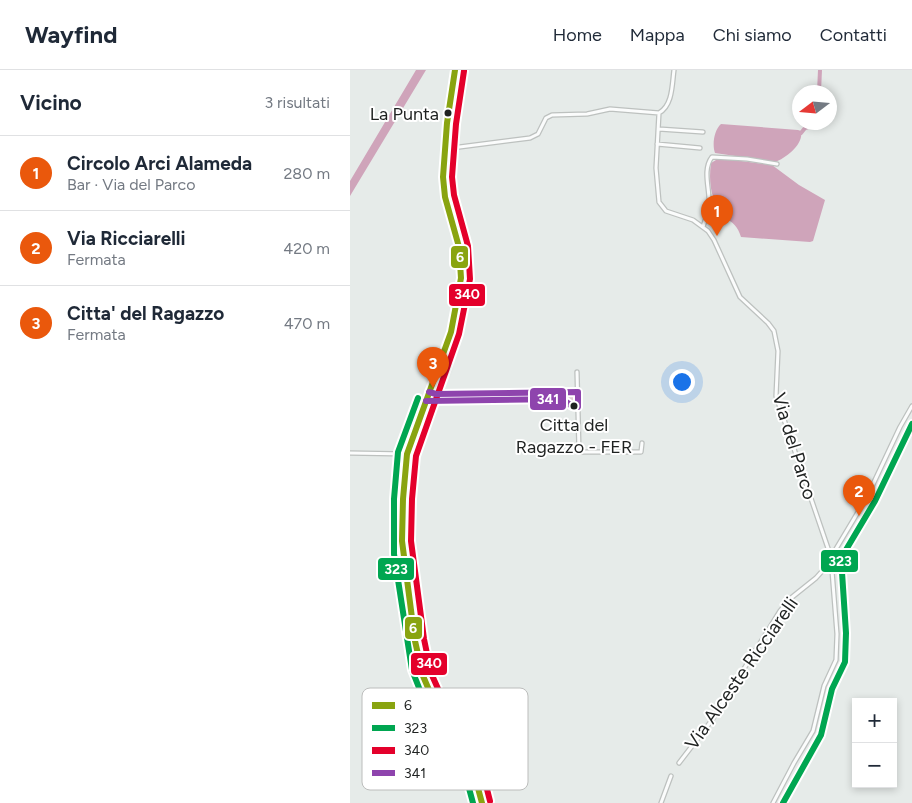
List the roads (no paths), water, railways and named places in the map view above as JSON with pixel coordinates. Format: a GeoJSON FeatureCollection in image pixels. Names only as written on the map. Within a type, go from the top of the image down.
{"type":"FeatureCollection","features":[{"type":"Feature","properties":{"kind":"main road"},"geometry":{"type":"LineString","coordinates":[[427,688],[420,667],[402,541],[403,499],[407,454],[451,332],[461,278],[459,247],[444,190],[444,149],[455,70]]}},
{"type":"Feature","properties":{"kind":"main road"},"geometry":{"type":"LineString","coordinates":[[479,790],[482,803]]}},
{"type":"Feature","properties":{"kind":"street"},"geometry":{"type":"LineString","coordinates":[[447,123],[452,116],[461,70]]}},
{"type":"Feature","properties":{"kind":"street"},"geometry":{"type":"LineString","coordinates":[[674,70],[671,95],[660,113],[657,144],[656,176],[658,198],[661,206],[666,211],[693,220],[703,226],[709,202],[708,169],[709,161],[712,157],[747,159],[777,164]]}},
{"type":"Feature","properties":{"kind":"street"},"geometry":{"type":"LineString","coordinates":[[444,149],[530,138],[538,134],[546,118],[552,115],[587,114],[610,109],[660,113]]}},
{"type":"Feature","properties":{"kind":"street"},"geometry":{"type":"LineString","coordinates":[[659,129],[703,132]]}},
{"type":"Feature","properties":{"kind":"street"},"geometry":{"type":"LineString","coordinates":[[657,144],[700,148]]}},
{"type":"Feature","properties":{"kind":"street","name":"Via del Parco"},"geometry":{"type":"LineString","coordinates":[[703,226],[714,240],[740,297],[768,323],[776,335],[778,351],[775,388],[777,400],[831,556],[837,640],[836,660],[824,686],[813,732],[773,803]]}},
{"type":"Feature","properties":{"kind":"street"},"geometry":{"type":"LineString","coordinates":[[577,372],[578,450],[580,452],[641,452],[642,443]]}},
{"type":"Feature","properties":{"kind":"street"},"geometry":{"type":"LineString","coordinates":[[429,392],[436,394],[578,392]]}},
{"type":"Feature","properties":{"kind":"street"},"geometry":{"type":"LineString","coordinates":[[426,401],[562,399],[572,406],[578,406]]}},
{"type":"Feature","properties":{"kind":"street","name":"Via Alceste Ricciarelli"},"geometry":{"type":"LineString","coordinates":[[679,763],[712,720],[778,613],[791,598],[819,575],[828,562],[871,489],[912,406]]}},
{"type":"Feature","properties":{"kind":"street"},"geometry":{"type":"LineString","coordinates":[[350,453],[407,454]]}},
{"type":"Feature","properties":{"kind":"street","name":"Via del Parco"},"geometry":{"type":"LineString","coordinates":[[828,562],[832,568]]}},
{"type":"Feature","properties":{"kind":"street","name":"Via del Parco"},"geometry":{"type":"LineString","coordinates":[[828,562],[833,574]]}},
{"type":"Feature","properties":{"kind":"street"},"geometry":{"type":"LineString","coordinates":[[661,803],[670,776]]}},
{"type":"Feature","properties":{"kind":"waterway"},"geometry":{"type":"LineString","coordinates":[[819,85],[820,70]]}},
{"type":"Feature","properties":{"kind":"place","name":"La Punta"},"geometry":{"type":"Point","coordinates":[448,113]}},
{"type":"Feature","properties":{"kind":"place","name":"Circolo Arci Alameda"},"geometry":{"type":"Point","coordinates":[717,236]}},
{"type":"Feature","properties":{"kind":"place","name":"Citta' del Ragazzo"},"geometry":{"type":"Point","coordinates":[433,388]}},
{"type":"Feature","properties":{"kind":"place","name":"Citta del Ragazzo - FER"},"geometry":{"type":"Point","coordinates":[574,406]}},
{"type":"Feature","properties":{"kind":"place","name":"Via Ricciarelli"},"geometry":{"type":"Point","coordinates":[859,516]}}]}
